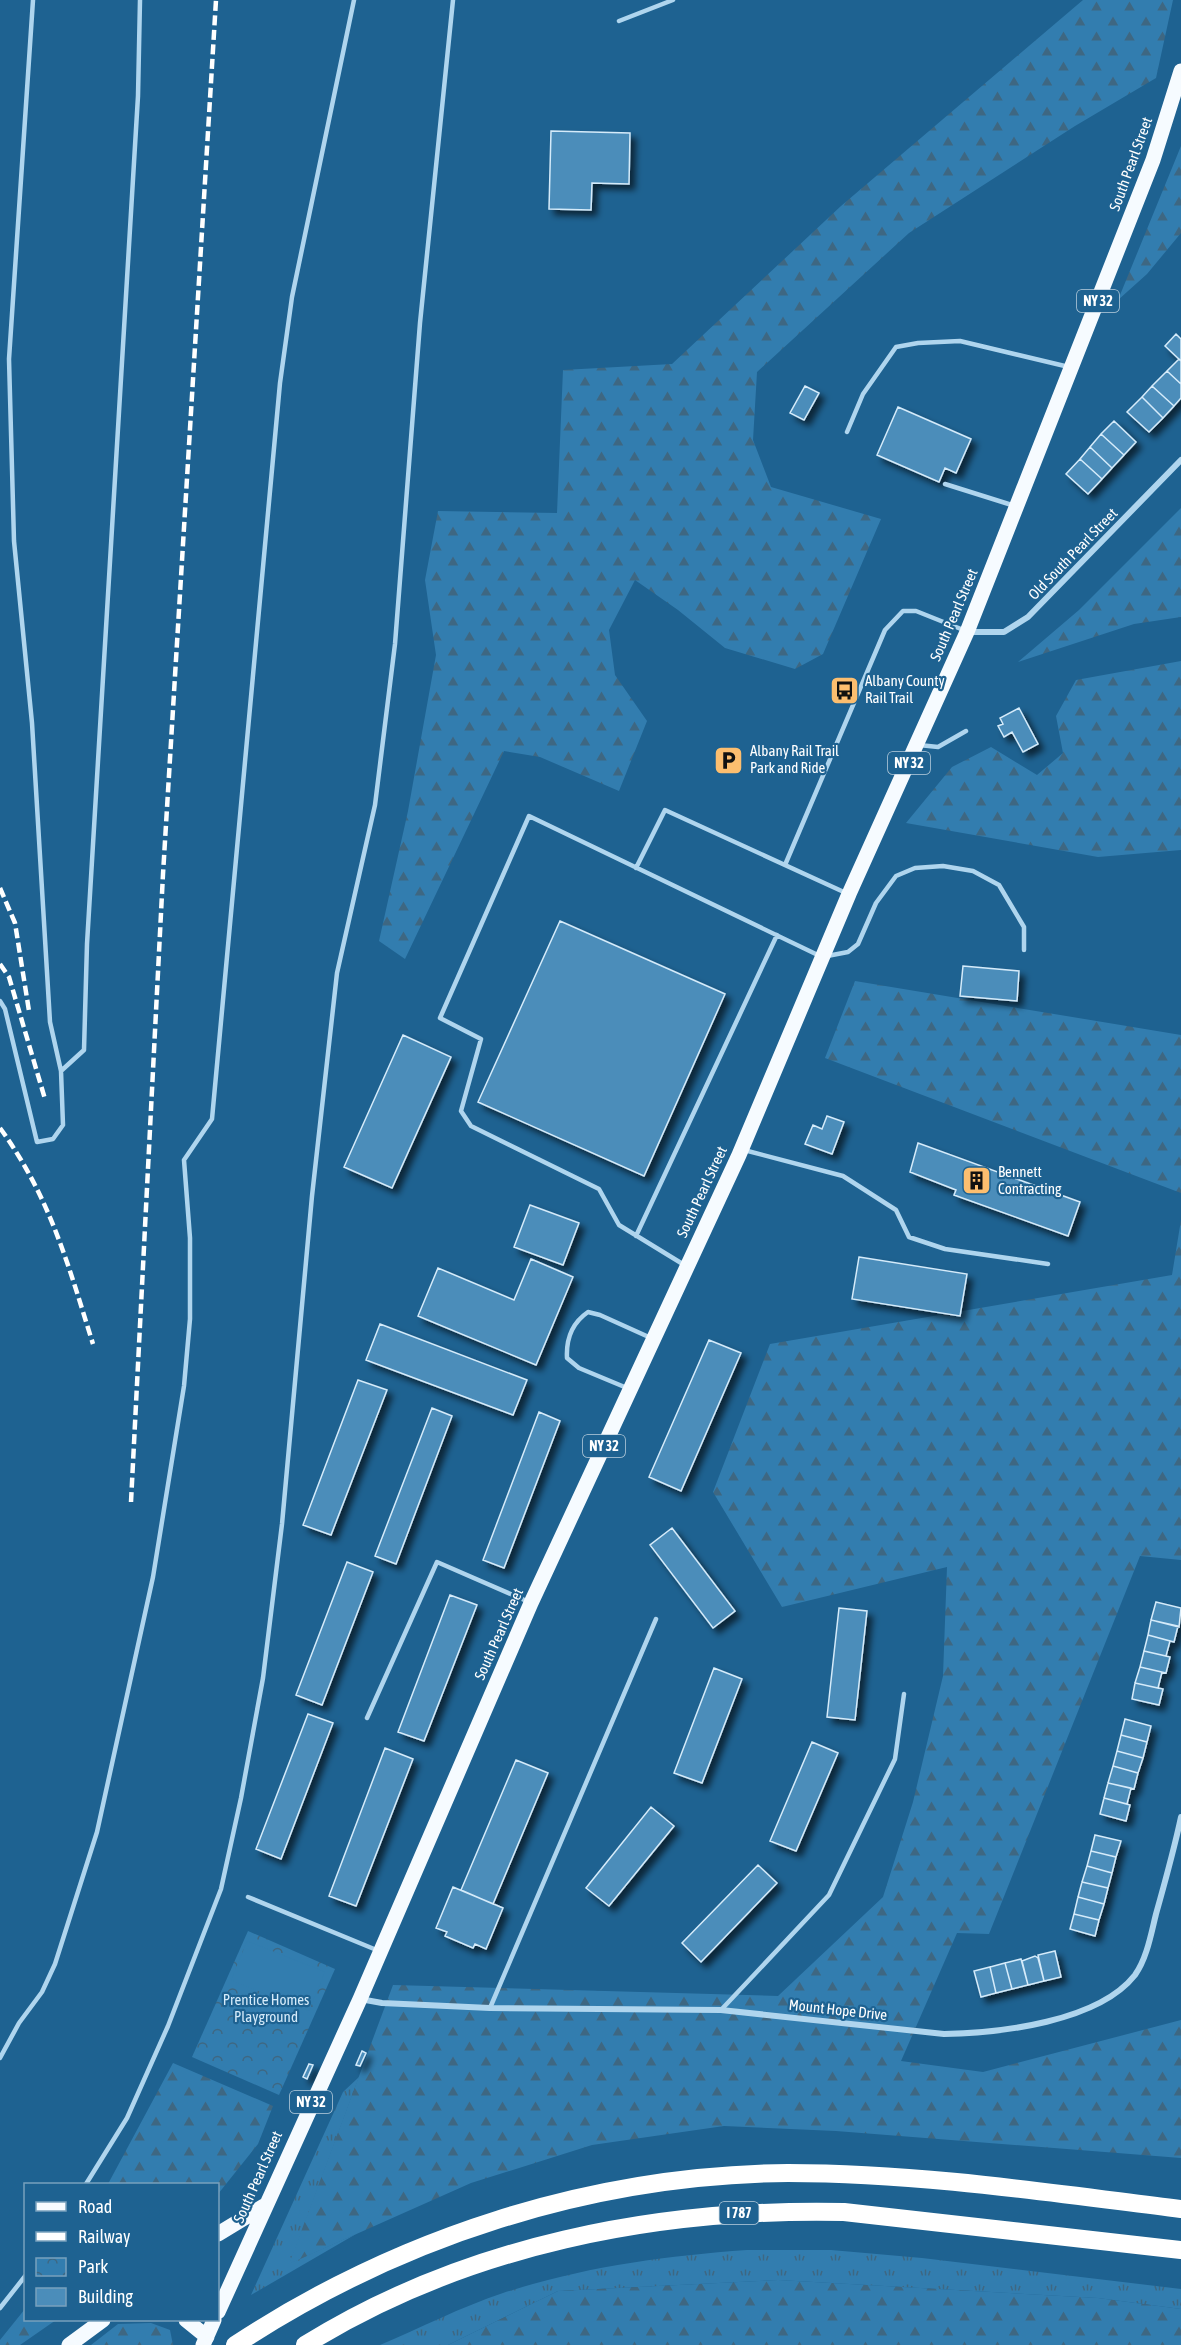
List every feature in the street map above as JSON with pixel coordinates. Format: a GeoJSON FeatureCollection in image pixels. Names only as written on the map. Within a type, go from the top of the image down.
{"type":"FeatureCollection","features":[{"type":"Feature","properties":{"kind":"highway"},"geometry":{"type":"LineString","coordinates":[[235,2345],[296,2308],[381,2263],[481,2224],[570,2200],[630,2187],[734,2176],[823,2174],[897,2178],[1181,2209]]}},
{"type":"Feature","properties":{"kind":"highway","name":"I 787"},"geometry":{"type":"LineString","coordinates":[[311,2341],[400,2295],[494,2259],[593,2232],[694,2216],[793,2211],[844,2212],[1181,2250]]}},
{"type":"Feature","properties":{"kind":"main road","name":"South Pearl Street"},"geometry":{"type":"LineString","coordinates":[[219,2310],[264,2206],[360,1999],[531,1603],[741,1149],[849,894],[967,632],[1153,160],[1181,71]]}},
{"type":"Feature","properties":{"kind":"main road"},"geometry":{"type":"LineString","coordinates":[[219,2233],[264,2206]]}},
{"type":"Feature","properties":{"kind":"main road"},"geometry":{"type":"LineString","coordinates":[[69,2345],[100,2321]]}},
{"type":"Feature","properties":{"kind":"main road"},"geometry":{"type":"LineString","coordinates":[[188,2321],[205,2341],[213,2321]]}},
{"type":"Feature","properties":{"kind":"street","name":"Old South Pearl Street"},"geometry":{"type":"LineString","coordinates":[[967,632],[1005,632],[1028,617],[1181,460]]}},
{"type":"Feature","properties":{"kind":"street","name":"Mount Hope Drive"},"geometry":{"type":"LineString","coordinates":[[360,1999],[381,2003],[490,2008],[721,2010],[944,2034],[975,2033],[1034,2023],[1080,2012],[1112,1998],[1136,1974],[1146,1952],[1181,1817]]}},
{"type":"Feature","properties":{"kind":"lane"},"geometry":{"type":"LineString","coordinates":[[0,1001],[4,1009],[37,1142],[53,1139],[63,1125],[61,1071],[50,1022],[32,723],[14,541],[10,371],[33,0]]}},
{"type":"Feature","properties":{"kind":"lane"},"geometry":{"type":"LineString","coordinates":[[61,1071],[84,1050],[87,944],[138,96],[140,0]]}},
{"type":"Feature","properties":{"kind":"lane"},"geometry":{"type":"LineString","coordinates":[[0,2058],[19,2023],[42,1992],[55,1964],[97,1832],[153,1577],[184,1386],[190,1319],[190,1238],[184,1160],[212,1119],[280,383],[292,297],[354,0]]}},
{"type":"Feature","properties":{"kind":"lane"},"geometry":{"type":"LineString","coordinates":[[88,2183],[132,2108],[168,2026],[221,1889],[241,1798],[262,1678],[282,1524],[312,1196],[337,973],[375,805],[395,644],[420,323],[453,0]]}},
{"type":"Feature","properties":{"kind":"lane"},"geometry":{"type":"LineString","coordinates":[[619,21],[673,0]]}},
{"type":"Feature","properties":{"kind":"lane"},"geometry":{"type":"LineString","coordinates":[[847,432],[863,394],[896,347],[918,343],[960,341],[1072,367]]}},
{"type":"Feature","properties":{"kind":"lane"},"geometry":{"type":"LineString","coordinates":[[945,484],[1018,507]]}},
{"type":"Feature","properties":{"kind":"lane"},"geometry":{"type":"LineString","coordinates":[[785,865],[885,630],[903,611],[916,611],[967,632]]}},
{"type":"Feature","properties":{"kind":"lane"},"geometry":{"type":"LineString","coordinates":[[917,745],[938,747],[966,731]]}},
{"type":"Feature","properties":{"kind":"lane"},"geometry":{"type":"LineString","coordinates":[[636,868],[665,810],[849,894]]}},
{"type":"Feature","properties":{"kind":"lane"},"geometry":{"type":"LineString","coordinates":[[687,1266],[619,1225],[599,1189],[471,1126],[461,1111],[481,1040],[440,1018],[529,816],[822,957],[848,952],[858,944],[876,903],[896,876],[915,868],[943,866],[973,871],[999,885],[1024,927],[1024,950]]}},
{"type":"Feature","properties":{"kind":"lane"},"geometry":{"type":"LineString","coordinates":[[636,1236],[777,935]]}},
{"type":"Feature","properties":{"kind":"lane"},"geometry":{"type":"LineString","coordinates":[[741,1149],[843,1176],[896,1210],[909,1237],[945,1249],[1047,1264]]}},
{"type":"Feature","properties":{"kind":"lane"},"geometry":{"type":"LineString","coordinates":[[630,1390],[579,1368],[567,1358],[566,1343],[578,1319],[588,1312],[600,1315],[653,1339]]}},
{"type":"Feature","properties":{"kind":"lane"},"geometry":{"type":"LineString","coordinates":[[368,1718],[437,1562],[531,1603]]}},
{"type":"Feature","properties":{"kind":"lane"},"geometry":{"type":"LineString","coordinates":[[490,2008],[656,1619]]}},
{"type":"Feature","properties":{"kind":"lane"},"geometry":{"type":"LineString","coordinates":[[721,2010],[829,1895],[895,1759],[904,1694]]}},
{"type":"Feature","properties":{"kind":"lane"},"geometry":{"type":"LineString","coordinates":[[248,1897],[379,1951]]}},
{"type":"Feature","properties":{"kind":"lane"},"geometry":{"type":"LineString","coordinates":[[0,2308],[24,2278]]}},
{"type":"Feature","properties":{"kind":"green space"},"geometry":{"type":"Polygon","coordinates":[[[1083,0],[1173,0],[1156,78],[1075,126],[909,233],[757,372],[753,440],[771,487],[881,519],[823,654],[795,669],[725,648],[678,610],[635,580],[609,630],[615,675],[647,721],[619,791],[540,757],[504,751],[405,959],[379,941],[408,811],[436,655],[425,580],[438,511],[557,513],[563,370],[672,364],[841,206],[1083,0]]]}},
{"type":"Feature","properties":{"kind":"green space"},"geometry":{"type":"Polygon","coordinates":[[[1181,146],[1181,233],[1147,274],[1118,300],[1181,146]]]}},
{"type":"Feature","properties":{"kind":"green space"},"geometry":{"type":"Polygon","coordinates":[[[1181,508],[1181,617],[1134,624],[1018,662],[1079,610],[1181,508]]]}},
{"type":"Feature","properties":{"kind":"green space"},"geometry":{"type":"Polygon","coordinates":[[[1181,661],[1181,850],[1098,857],[906,823],[952,767],[991,747],[1037,775],[1063,753],[1056,716],[1076,680],[1181,661]]]}},
{"type":"Feature","properties":{"kind":"green space"},"geometry":{"type":"Polygon","coordinates":[[[855,981],[1181,1035],[1181,1193],[825,1058],[855,981]]]}},
{"type":"Feature","properties":{"kind":"green space"},"geometry":{"type":"Polygon","coordinates":[[[1181,1220],[1181,1560],[1140,1556],[989,1934],[957,1933],[901,2061],[983,2072],[1181,2020],[1181,2158],[836,2131],[724,2126],[592,2145],[471,2183],[289,2264],[393,1985],[778,1996],[883,1897],[913,1802],[943,1676],[947,1567],[782,1607],[713,1492],[770,1344],[1172,1275],[1181,1220]]]}},
{"type":"Feature","properties":{"kind":"green space","name":"Prentice Homes Playground"},"geometry":{"type":"Polygon","coordinates":[[[248,1931],[335,1969],[279,2095],[192,2057],[248,1931]]]}},
{"type":"Feature","properties":{"kind":"green space"},"geometry":{"type":"Polygon","coordinates":[[[247,1941],[325,1972],[309,2011],[231,1980],[247,1941]]]}},
{"type":"Feature","properties":{"kind":"green space"},"geometry":{"type":"Polygon","coordinates":[[[173,2063],[273,2106],[258,2144],[219,2193],[219,2183],[109,2183],[173,2063]]]}},
{"type":"Feature","properties":{"kind":"green space"},"geometry":{"type":"Polygon","coordinates":[[[359,2077],[290,2263],[356,2234],[251,2295],[343,2092],[359,2077]]]}},
{"type":"Feature","properties":{"kind":"green space"},"geometry":{"type":"Polygon","coordinates":[[[747,2250],[831,2250],[922,2258],[1181,2289],[1181,2309],[1098,2298],[778,2280],[558,2291],[448,2345],[380,2345],[503,2293],[563,2276],[624,2264],[747,2250]]]}},
{"type":"Feature","properties":{"kind":"green space"},"geometry":{"type":"Polygon","coordinates":[[[778,2280],[1098,2298],[1181,2309],[1181,2345],[448,2345],[558,2291],[778,2280]]]}},
{"type":"Feature","properties":{"kind":"green space"},"geometry":{"type":"Polygon","coordinates":[[[24,2310],[24,2321],[55,2321],[20,2345],[0,2345],[0,2340],[24,2310]]]}},
{"type":"Feature","properties":{"kind":"green space"},"geometry":{"type":"Polygon","coordinates":[[[151,2323],[170,2330],[173,2345],[91,2345],[118,2324],[151,2323]]]}},
{"type":"Feature","properties":{"kind":"building"},"geometry":{"type":"Polygon","coordinates":[[[551,131],[630,133],[629,184],[592,183],[591,210],[549,209],[551,131]]]}},
{"type":"Feature","properties":{"kind":"building"},"geometry":{"type":"Polygon","coordinates":[[[1176,334],[1181,339],[1181,361],[1165,346],[1176,334]]]}},
{"type":"Feature","properties":{"kind":"building"},"geometry":{"type":"Polygon","coordinates":[[[1179,359],[1181,361],[1181,384],[1167,371],[1179,359]]]}},
{"type":"Feature","properties":{"kind":"building"},"geometry":{"type":"Polygon","coordinates":[[[1167,371],[1181,384],[1181,398],[1174,406],[1152,386],[1167,371]]]}},
{"type":"Feature","properties":{"kind":"building"},"geometry":{"type":"Polygon","coordinates":[[[805,386],[819,393],[804,420],[790,413],[805,386]]]}},
{"type":"Feature","properties":{"kind":"building"},"geometry":{"type":"Polygon","coordinates":[[[1152,386],[1174,406],[1163,418],[1142,397],[1152,386]]]}},
{"type":"Feature","properties":{"kind":"building"},"geometry":{"type":"Polygon","coordinates":[[[1142,397],[1163,418],[1149,432],[1127,412],[1142,397]]]}},
{"type":"Feature","properties":{"kind":"building"},"geometry":{"type":"Polygon","coordinates":[[[898,407],[971,439],[956,473],[945,468],[939,482],[877,455],[898,407]]]}},
{"type":"Feature","properties":{"kind":"building"},"geometry":{"type":"Polygon","coordinates":[[[1114,421],[1136,442],[1124,455],[1101,434],[1114,421]]]}},
{"type":"Feature","properties":{"kind":"building"},"geometry":{"type":"Polygon","coordinates":[[[1101,434],[1124,455],[1112,468],[1090,447],[1101,434]]]}},
{"type":"Feature","properties":{"kind":"building"},"geometry":{"type":"Polygon","coordinates":[[[1090,447],[1112,468],[1102,479],[1080,459],[1090,447]]]}},
{"type":"Feature","properties":{"kind":"building"},"geometry":{"type":"Polygon","coordinates":[[[1080,459],[1102,479],[1088,494],[1066,474],[1080,459]]]}},
{"type":"Feature","properties":{"kind":"building"},"geometry":{"type":"Polygon","coordinates":[[[844,680],[848,682],[843,696],[838,694],[844,680]]]}},
{"type":"Feature","properties":{"kind":"building"},"geometry":{"type":"Polygon","coordinates":[[[1019,708],[1038,744],[1023,752],[1012,732],[1004,737],[998,726],[1003,724],[1000,718],[1019,708]]]}},
{"type":"Feature","properties":{"kind":"building"},"geometry":{"type":"Polygon","coordinates":[[[560,921],[725,994],[644,1176],[478,1102],[560,921]]]}},
{"type":"Feature","properties":{"kind":"building"},"geometry":{"type":"Polygon","coordinates":[[[963,966],[1019,971],[1017,1001],[960,996],[963,966]]]}},
{"type":"Feature","properties":{"kind":"building"},"geometry":{"type":"Polygon","coordinates":[[[403,1035],[451,1057],[392,1188],[344,1167],[403,1035]]]}},
{"type":"Feature","properties":{"kind":"building"},"geometry":{"type":"Polygon","coordinates":[[[827,1116],[844,1122],[832,1154],[805,1144],[813,1125],[822,1129],[827,1116]]]}},
{"type":"Feature","properties":{"kind":"building","name":"Bennett Contracting"},"geometry":{"type":"Polygon","coordinates":[[[918,1143],[1080,1202],[1068,1236],[954,1195],[956,1190],[910,1172],[918,1143]]]}},
{"type":"Feature","properties":{"kind":"building"},"geometry":{"type":"Polygon","coordinates":[[[530,1205],[579,1223],[563,1265],[514,1247],[530,1205]]]}},
{"type":"Feature","properties":{"kind":"building"},"geometry":{"type":"Polygon","coordinates":[[[859,1257],[967,1274],[960,1316],[852,1299],[859,1257]]]}},
{"type":"Feature","properties":{"kind":"building"},"geometry":{"type":"Polygon","coordinates":[[[531,1259],[573,1277],[536,1365],[418,1316],[438,1268],[514,1300],[531,1259]]]}},
{"type":"Feature","properties":{"kind":"building"},"geometry":{"type":"Polygon","coordinates":[[[380,1324],[527,1380],[513,1415],[366,1360],[380,1324]]]}},
{"type":"Feature","properties":{"kind":"building"},"geometry":{"type":"Polygon","coordinates":[[[709,1340],[741,1353],[681,1491],[649,1477],[709,1340]]]}},
{"type":"Feature","properties":{"kind":"building"},"geometry":{"type":"Polygon","coordinates":[[[358,1380],[387,1390],[331,1535],[303,1525],[358,1380]]]}},
{"type":"Feature","properties":{"kind":"building"},"geometry":{"type":"Polygon","coordinates":[[[432,1408],[452,1416],[396,1564],[375,1556],[432,1408]]]}},
{"type":"Feature","properties":{"kind":"building"},"geometry":{"type":"Polygon","coordinates":[[[539,1412],[560,1421],[504,1568],[483,1560],[539,1412]]]}},
{"type":"Feature","properties":{"kind":"building"},"geometry":{"type":"Polygon","coordinates":[[[672,1528],[735,1611],[713,1628],[650,1545],[672,1528]]]}},
{"type":"Feature","properties":{"kind":"building"},"geometry":{"type":"Polygon","coordinates":[[[347,1562],[373,1572],[322,1705],[296,1695],[347,1562]]]}},
{"type":"Feature","properties":{"kind":"building"},"geometry":{"type":"Polygon","coordinates":[[[450,1595],[477,1605],[424,1741],[398,1732],[450,1595]]]}},
{"type":"Feature","properties":{"kind":"building"},"geometry":{"type":"Polygon","coordinates":[[[1156,1602],[1181,1608],[1179,1627],[1151,1620],[1156,1602]]]}},
{"type":"Feature","properties":{"kind":"building"},"geometry":{"type":"Polygon","coordinates":[[[839,1608],[867,1611],[855,1720],[827,1717],[839,1608]]]}},
{"type":"Feature","properties":{"kind":"building"},"geometry":{"type":"Polygon","coordinates":[[[1151,1620],[1178,1626],[1174,1642],[1148,1635],[1151,1620]]]}},
{"type":"Feature","properties":{"kind":"building"},"geometry":{"type":"Polygon","coordinates":[[[1148,1635],[1170,1641],[1166,1656],[1144,1651],[1148,1635]]]}},
{"type":"Feature","properties":{"kind":"building"},"geometry":{"type":"Polygon","coordinates":[[[1144,1651],[1170,1657],[1166,1673],[1140,1667],[1144,1651]]]}},
{"type":"Feature","properties":{"kind":"building"},"geometry":{"type":"Polygon","coordinates":[[[1140,1667],[1162,1672],[1158,1688],[1135,1683],[1140,1667]]]}},
{"type":"Feature","properties":{"kind":"building"},"geometry":{"type":"Polygon","coordinates":[[[714,1668],[742,1679],[702,1783],[674,1773],[714,1668]]]}},
{"type":"Feature","properties":{"kind":"building"},"geometry":{"type":"Polygon","coordinates":[[[1135,1683],[1163,1689],[1159,1705],[1132,1699],[1135,1683]]]}},
{"type":"Feature","properties":{"kind":"building"},"geometry":{"type":"Polygon","coordinates":[[[308,1714],[333,1723],[281,1859],[256,1849],[308,1714]]]}},
{"type":"Feature","properties":{"kind":"building"},"geometry":{"type":"Polygon","coordinates":[[[1125,1719],[1151,1726],[1147,1742],[1121,1735],[1125,1719]]]}},
{"type":"Feature","properties":{"kind":"building"},"geometry":{"type":"Polygon","coordinates":[[[1121,1735],[1147,1742],[1143,1758],[1117,1751],[1121,1735]]]}},
{"type":"Feature","properties":{"kind":"building"},"geometry":{"type":"Polygon","coordinates":[[[812,1742],[838,1753],[796,1851],[770,1841],[812,1742]]]}},
{"type":"Feature","properties":{"kind":"building"},"geometry":{"type":"Polygon","coordinates":[[[385,1748],[413,1759],[356,1906],[329,1896],[385,1748]]]}},
{"type":"Feature","properties":{"kind":"building"},"geometry":{"type":"Polygon","coordinates":[[[1117,1751],[1143,1758],[1138,1773],[1113,1766],[1117,1751]]]}},
{"type":"Feature","properties":{"kind":"building"},"geometry":{"type":"Polygon","coordinates":[[[516,1760],[548,1773],[493,1904],[461,1890],[516,1760]]]}},
{"type":"Feature","properties":{"kind":"building"},"geometry":{"type":"Polygon","coordinates":[[[1113,1766],[1138,1773],[1134,1789],[1108,1783],[1113,1766]]]}},
{"type":"Feature","properties":{"kind":"building"},"geometry":{"type":"Polygon","coordinates":[[[1108,1783],[1131,1788],[1127,1804],[1104,1798],[1108,1783]]]}},
{"type":"Feature","properties":{"kind":"building"},"geometry":{"type":"Polygon","coordinates":[[[1104,1798],[1130,1805],[1126,1821],[1100,1814],[1104,1798]]]}},
{"type":"Feature","properties":{"kind":"building"},"geometry":{"type":"Polygon","coordinates":[[[651,1807],[674,1826],[609,1906],[586,1888],[651,1807]]]}},
{"type":"Feature","properties":{"kind":"building"},"geometry":{"type":"Polygon","coordinates":[[[1095,1835],[1121,1841],[1116,1857],[1091,1851],[1095,1835]]]}},
{"type":"Feature","properties":{"kind":"building"},"geometry":{"type":"Polygon","coordinates":[[[1091,1851],[1116,1857],[1112,1873],[1087,1866],[1091,1851]]]}},
{"type":"Feature","properties":{"kind":"building"},"geometry":{"type":"Polygon","coordinates":[[[758,1865],[777,1883],[701,1962],[682,1943],[758,1865]]]}},
{"type":"Feature","properties":{"kind":"building"},"geometry":{"type":"Polygon","coordinates":[[[1087,1866],[1112,1873],[1108,1888],[1082,1882],[1087,1866]]]}},
{"type":"Feature","properties":{"kind":"building"},"geometry":{"type":"Polygon","coordinates":[[[1082,1882],[1108,1888],[1104,1904],[1078,1897],[1082,1882]]]}},
{"type":"Feature","properties":{"kind":"building"},"geometry":{"type":"Polygon","coordinates":[[[453,1887],[503,1908],[486,1949],[475,1944],[473,1948],[445,1936],[447,1932],[436,1928],[453,1887]]]}},
{"type":"Feature","properties":{"kind":"building"},"geometry":{"type":"Polygon","coordinates":[[[1078,1897],[1104,1904],[1099,1920],[1074,1914],[1078,1897]]]}},
{"type":"Feature","properties":{"kind":"building"},"geometry":{"type":"Polygon","coordinates":[[[1074,1914],[1099,1920],[1095,1936],[1070,1929],[1074,1914]]]}},
{"type":"Feature","properties":{"kind":"building"},"geometry":{"type":"Polygon","coordinates":[[[1055,1951],[1061,1977],[1044,1981],[1038,1955],[1055,1951]]]}},
{"type":"Feature","properties":{"kind":"building"},"geometry":{"type":"Polygon","coordinates":[[[1035,1956],[1038,1958],[1044,1981],[1028,1985],[1022,1961],[1035,1956]]]}},
{"type":"Feature","properties":{"kind":"building"},"geometry":{"type":"Polygon","coordinates":[[[1021,1959],[1028,1985],[1012,1989],[1005,1963],[1021,1959]]]}},
{"type":"Feature","properties":{"kind":"building"},"geometry":{"type":"Polygon","coordinates":[[[1005,1963],[1012,1989],[996,1993],[990,1967],[1005,1963]]]}},
{"type":"Feature","properties":{"kind":"building"},"geometry":{"type":"Polygon","coordinates":[[[990,1967],[996,1993],[981,1997],[974,1971],[990,1967]]]}},
{"type":"Feature","properties":{"kind":"building"},"geometry":{"type":"Polygon","coordinates":[[[362,2051],[366,2053],[360,2066],[356,2065],[362,2051]]]}},
{"type":"Feature","properties":{"kind":"building"},"geometry":{"type":"Polygon","coordinates":[[[309,2064],[313,2065],[307,2079],[303,2077],[309,2064]]]}},
{"type":"Feature","properties":{"kind":"railway"},"geometry":{"type":"LineString","coordinates":[[131,1502],[163,874],[216,0]]}},
{"type":"Feature","properties":{"kind":"railway"},"geometry":{"type":"LineString","coordinates":[[0,888],[15,923],[29,1011]]}},
{"type":"Feature","properties":{"kind":"railway"},"geometry":{"type":"LineString","coordinates":[[0,964],[9,977],[45,1099]]}},
{"type":"Feature","properties":{"kind":"railway"},"geometry":{"type":"LineString","coordinates":[[0,1128],[45,1206],[66,1259],[93,1344]]}},
{"type":"Feature","properties":{"kind":"place","name":"Albany County Rail Trail"},"geometry":{"type":"Point","coordinates":[844,690]}},
{"type":"Feature","properties":{"kind":"place","name":"Albany Rail Trail Park and Ride"},"geometry":{"type":"Point","coordinates":[729,760]}},
{"type":"Feature","properties":{"kind":"place","name":"Bennett Contracting"},"geometry":{"type":"Point","coordinates":[977,1181]}}]}
